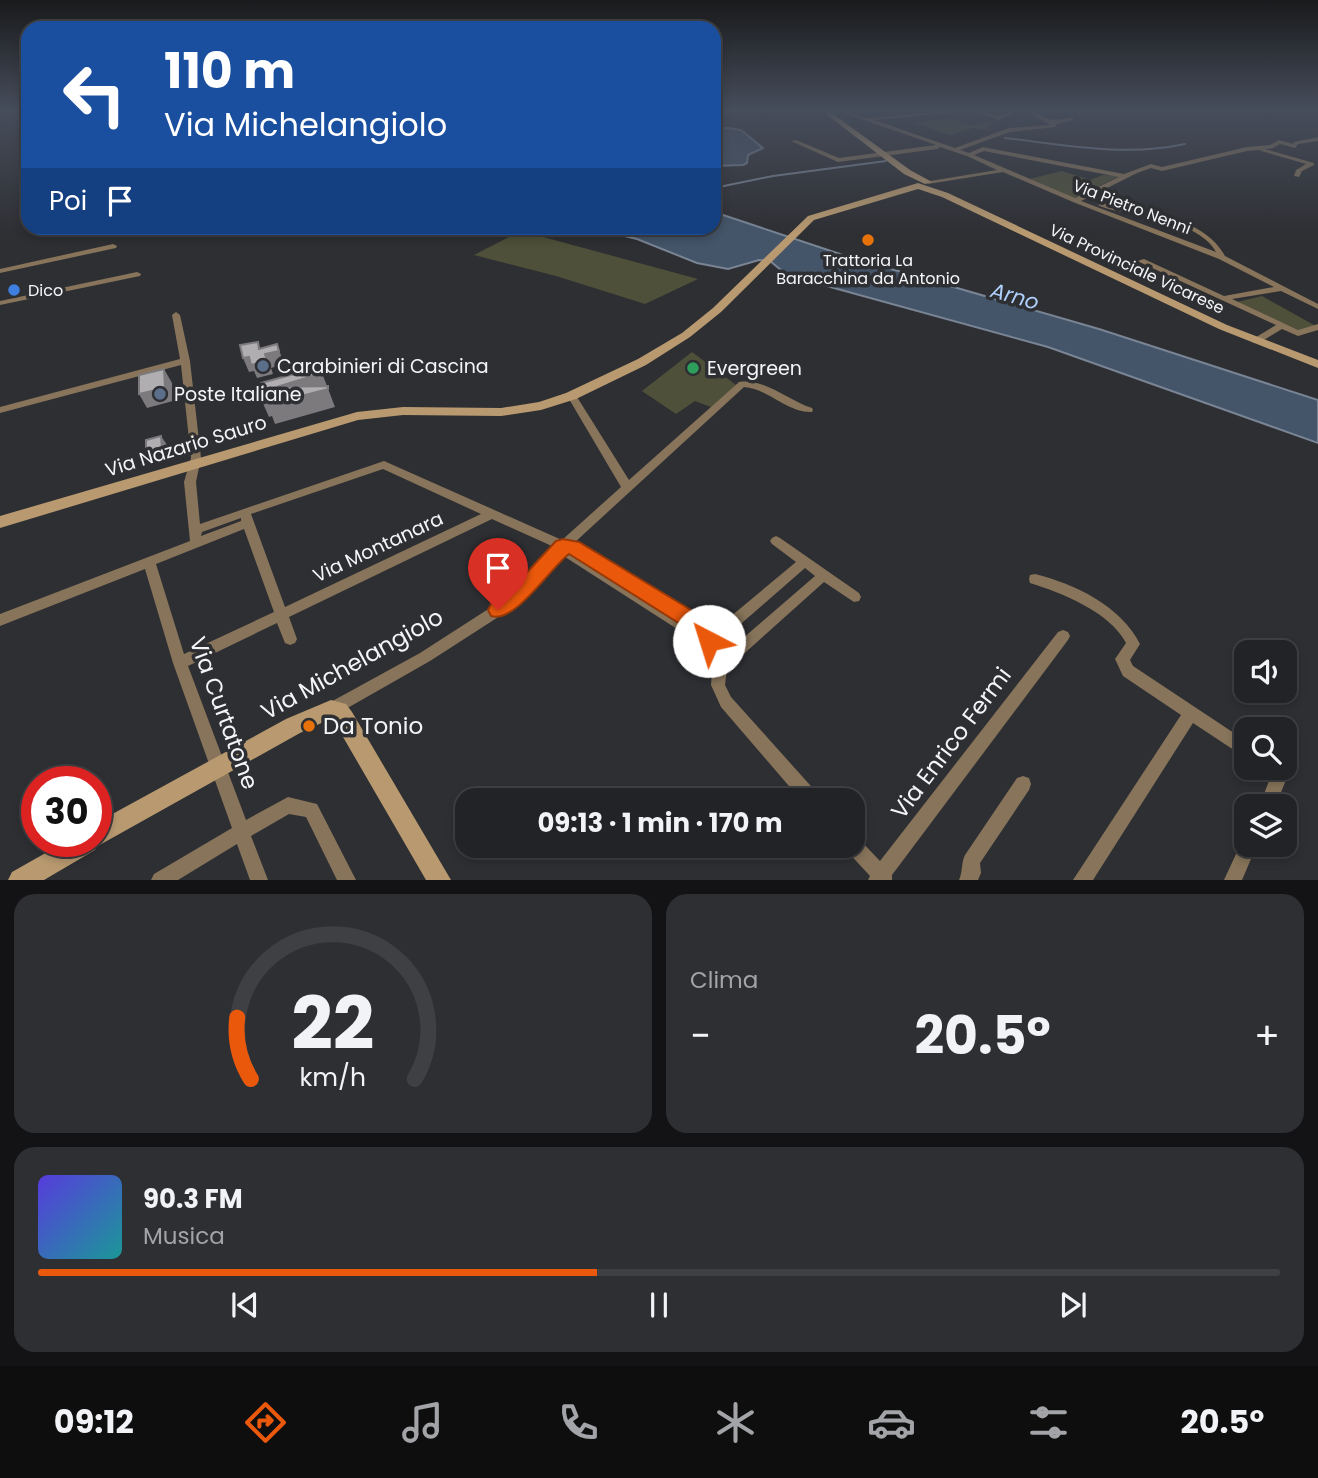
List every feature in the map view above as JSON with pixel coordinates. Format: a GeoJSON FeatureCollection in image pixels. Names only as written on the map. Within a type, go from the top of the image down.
{"type":"FeatureCollection","features":[{"type":"Feature","properties":{"kind":"main road"},"geometry":{"type":"LineString","coordinates":[[879,152],[928,185]]}},
{"type":"Feature","properties":{"kind":"main road","name":"Via Nazario Sauro"},"geometry":{"type":"LineString","coordinates":[[0,522],[365,415],[403,411],[501,412],[555,402],[654,355],[686,335],[731,296],[799,227],[825,212],[928,185]]}},
{"type":"Feature","properties":{"kind":"main road","name":"Via Provinciale Vicarese"},"geometry":{"type":"LineString","coordinates":[[928,185],[1256,341],[1318,364]]}},
{"type":"Feature","properties":{"kind":"main road"},"geometry":{"type":"LineString","coordinates":[[331,709],[339,711],[345,719],[439,880]]}},
{"type":"Feature","properties":{"kind":"main road","name":"Via Michelangiolo"},"geometry":{"type":"LineString","coordinates":[[112,827],[293,726],[331,709]]}},
{"type":"Feature","properties":{"kind":"main road"},"geometry":{"type":"LineString","coordinates":[[26,878],[62,857]]}},
{"type":"Feature","properties":{"kind":"street"},"geometry":{"type":"LineString","coordinates":[[820,152],[838,160],[897,152]]}},
{"type":"Feature","properties":{"kind":"street"},"geometry":{"type":"LineString","coordinates":[[961,152],[996,169]]}},
{"type":"Feature","properties":{"kind":"street"},"geometry":{"type":"LineString","coordinates":[[969,155],[976,152]]}},
{"type":"Feature","properties":{"kind":"street"},"geometry":{"type":"LineString","coordinates":[[999,152],[1125,176]]}},
{"type":"Feature","properties":{"kind":"street"},"geometry":{"type":"LineString","coordinates":[[1077,200],[1152,166],[1162,169],[1235,152]]}},
{"type":"Feature","properties":{"kind":"street"},"geometry":{"type":"LineString","coordinates":[[1268,152],[1311,164],[1299,170],[1297,176]]}},
{"type":"Feature","properties":{"kind":"street","name":"Via Nazario Sauro"},"geometry":{"type":"LineString","coordinates":[[928,185],[996,169],[1007,172]]}},
{"type":"Feature","properties":{"kind":"street","name":"Via Pietro Nenni"},"geometry":{"type":"LineString","coordinates":[[1007,172],[1222,257]]}},
{"type":"Feature","properties":{"kind":"street"},"geometry":{"type":"LineString","coordinates":[[1077,200],[1188,227],[1210,241],[1222,257],[1318,307]]}},
{"type":"Feature","properties":{"kind":"street"},"geometry":{"type":"LineString","coordinates":[[0,271],[113,246]]}},
{"type":"Feature","properties":{"kind":"street"},"geometry":{"type":"LineString","coordinates":[[1141,261],[1275,320],[1281,326],[1297,333],[1318,327]]}},
{"type":"Feature","properties":{"kind":"street"},"geometry":{"type":"LineString","coordinates":[[0,303],[137,274]]}},
{"type":"Feature","properties":{"kind":"street"},"geometry":{"type":"LineString","coordinates":[[1222,298],[1283,288]]}},
{"type":"Feature","properties":{"kind":"street"},"geometry":{"type":"LineString","coordinates":[[176,315],[185,361],[196,463],[190,482],[196,538]]}},
{"type":"Feature","properties":{"kind":"street"},"geometry":{"type":"LineString","coordinates":[[1256,341],[1281,326]]}},
{"type":"Feature","properties":{"kind":"street"},"geometry":{"type":"LineString","coordinates":[[0,410],[185,361]]}},
{"type":"Feature","properties":{"kind":"street","name":"Via Michelangiolo"},"geometry":{"type":"LineString","coordinates":[[331,709],[425,657],[498,610],[526,587],[563,546],[745,383],[808,411]]}},
{"type":"Feature","properties":{"kind":"street"},"geometry":{"type":"LineString","coordinates":[[574,399],[628,488]]}},
{"type":"Feature","properties":{"kind":"street"},"geometry":{"type":"LineString","coordinates":[[0,620],[149,561],[246,517],[384,465],[563,546],[572,547],[729,645],[731,652],[718,682],[726,702],[801,788]]}},
{"type":"Feature","properties":{"kind":"street","name":"Via Montanara"},"geometry":{"type":"LineString","coordinates":[[180,663],[492,514]]}},
{"type":"Feature","properties":{"kind":"street"},"geometry":{"type":"LineString","coordinates":[[246,517],[290,639]]}},
{"type":"Feature","properties":{"kind":"street"},"geometry":{"type":"LineString","coordinates":[[776,541],[854,597]]}},
{"type":"Feature","properties":{"kind":"street"},"geometry":{"type":"LineString","coordinates":[[563,546],[567,553],[679,623],[703,650],[708,661],[725,662],[824,575]]}},
{"type":"Feature","properties":{"kind":"street","name":"Via Curtatone"},"geometry":{"type":"LineString","coordinates":[[149,561],[180,663],[220,766],[259,880]]}},
{"type":"Feature","properties":{"kind":"street"},"geometry":{"type":"LineString","coordinates":[[703,650],[706,643],[716,639],[804,562]]}},
{"type":"Feature","properties":{"kind":"street"},"geometry":{"type":"LineString","coordinates":[[1035,579],[1049,581],[1080,597],[1124,627],[1133,644],[1122,659],[1123,664],[1234,742]]}},
{"type":"Feature","properties":{"kind":"street","name":"Via Enrico Fermi"},"geometry":{"type":"LineString","coordinates":[[881,878],[1063,636]]}},
{"type":"Feature","properties":{"kind":"street"},"geometry":{"type":"LineString","coordinates":[[1082,880],[1191,713]]}},
{"type":"Feature","properties":{"kind":"street"},"geometry":{"type":"LineString","coordinates":[[968,880],[972,873],[971,862],[1023,784]]}},
{"type":"Feature","properties":{"kind":"street"},"geometry":{"type":"LineString","coordinates":[[160,880],[288,804],[311,810],[347,880]]}},
{"type":"Feature","properties":{"kind":"street"},"geometry":{"type":"LineString","coordinates":[[1233,880],[1244,857]]}},
{"type":"Feature","properties":{"kind":"street"},"geometry":{"type":"LineString","coordinates":[[864,858],[881,878]]}},
{"type":"Feature","properties":{"kind":"green space"},"geometry":{"type":"Polygon","coordinates":[[[1062,171],[1090,180],[1103,175],[1120,176],[1074,198],[1029,179],[1062,171]]]}},
{"type":"Feature","properties":{"kind":"green space"},"geometry":{"type":"Polygon","coordinates":[[[513,235],[536,235],[698,279],[645,304],[556,276],[474,255],[513,235]]]}},
{"type":"Feature","properties":{"kind":"green space"},"geometry":{"type":"Polygon","coordinates":[[[1262,296],[1316,326],[1300,331],[1237,302],[1262,296]]]}},
{"type":"Feature","properties":{"kind":"green space","name":"Evergreen"},"geometry":{"type":"Polygon","coordinates":[[[692,352],[736,385],[711,407],[695,401],[676,414],[642,391],[692,352]]]}},
{"type":"Feature","properties":{"kind":"water"},"geometry":{"type":"Polygon","coordinates":[[[721,152],[754,152],[748,155],[747,163],[721,166],[721,152]]]}},
{"type":"Feature","properties":{"kind":"water","name":"Arno"},"geometry":{"type":"Polygon","coordinates":[[[721,214],[843,255],[1099,329],[1318,400],[1318,443],[1048,347],[787,275],[770,261],[759,260],[728,269],[697,263],[621,235],[721,235],[721,214]]]}},
{"type":"Feature","properties":{"kind":"building"},"geometry":{"type":"Polygon","coordinates":[[[258,342],[259,349],[277,344],[279,351],[265,354],[267,361],[251,365],[249,357],[243,358],[240,345],[258,342]]]}},
{"type":"Feature","properties":{"kind":"building"},"geometry":{"type":"Polygon","coordinates":[[[320,367],[322,373],[277,387],[328,386],[328,389],[267,405],[265,398],[261,399],[261,383],[320,367]]]}},
{"type":"Feature","properties":{"kind":"building"},"geometry":{"type":"Polygon","coordinates":[[[164,369],[165,388],[139,394],[139,375],[164,369]]]}},
{"type":"Feature","properties":{"kind":"building"},"geometry":{"type":"Polygon","coordinates":[[[161,436],[162,450],[146,455],[146,440],[161,436]]]}},
{"type":"Feature","properties":{"kind":"waterway"},"geometry":{"type":"LineString","coordinates":[[721,187],[773,176],[886,161]]}},
{"type":"Feature","properties":{"kind":"place","name":"Trattoria La Baracchina da Antonio"},"geometry":{"type":"Point","coordinates":[868,240]}},
{"type":"Feature","properties":{"kind":"place","name":"Dico"},"geometry":{"type":"Point","coordinates":[14,290]}},
{"type":"Feature","properties":{"kind":"place","name":"Carabinieri di Cascina"},"geometry":{"type":"Point","coordinates":[263,366]}},
{"type":"Feature","properties":{"kind":"place","name":"Evergreen"},"geometry":{"type":"Point","coordinates":[693,368]}},
{"type":"Feature","properties":{"kind":"place","name":"Poste Italiane"},"geometry":{"type":"Point","coordinates":[160,394]}},
{"type":"Feature","properties":{"kind":"place","name":"Da Tonio"},"geometry":{"type":"Point","coordinates":[309,726]}},
{"type":"Feature","properties":{"kind":"route"},"geometry":{"type":"LineString","coordinates":[[498,610],[526,587],[563,546],[572,547],[706,630],[714,639],[709,641]]}}]}
